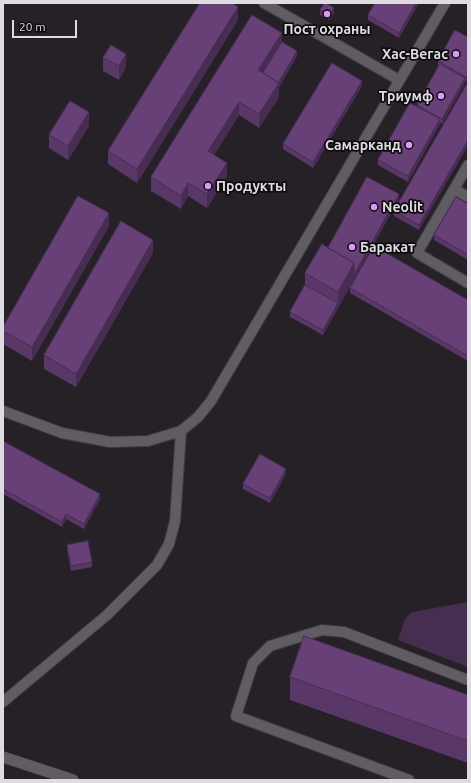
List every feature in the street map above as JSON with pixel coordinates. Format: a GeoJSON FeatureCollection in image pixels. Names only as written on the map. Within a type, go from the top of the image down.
{"type":"FeatureCollection","features":[{"type":"Feature","properties":{"kind":"street"},"geometry":{"type":"LineString","coordinates":[[3,757],[73,780]]}},
{"type":"Feature","properties":{"kind":"lane"},"geometry":{"type":"LineString","coordinates":[[264,3],[399,80]]}},
{"type":"Feature","properties":{"kind":"lane"},"geometry":{"type":"LineString","coordinates":[[3,411],[62,433],[110,442],[148,441],[181,431],[198,417],[211,401],[445,3]]}},
{"type":"Feature","properties":{"kind":"lane"},"geometry":{"type":"LineString","coordinates":[[468,165],[417,253],[468,283]]}},
{"type":"Feature","properties":{"kind":"lane"},"geometry":{"type":"LineString","coordinates":[[454,189],[468,197]]}},
{"type":"Feature","properties":{"kind":"lane"},"geometry":{"type":"LineString","coordinates":[[3,702],[107,615],[157,565],[170,544],[175,521],[181,431]]}},
{"type":"Feature","properties":{"kind":"lane"},"geometry":{"type":"LineString","coordinates":[[409,780],[236,716],[253,663],[270,646],[322,630],[344,632],[468,680]]}},
{"type":"Feature","properties":{"kind":"shaded area"},"geometry":{"type":"Polygon","coordinates":[[[468,602],[468,667],[398,640],[405,619],[412,612],[468,602]]]}},
{"type":"Feature","properties":{"kind":"building"},"geometry":{"type":"Polygon","coordinates":[[[200,3],[232,3],[238,7],[137,169],[108,151],[200,3]]]}},
{"type":"Feature","properties":{"kind":"building"},"geometry":{"type":"Polygon","coordinates":[[[325,3],[334,8],[329,15],[320,10],[325,3]]]}},
{"type":"Feature","properties":{"kind":"building"},"geometry":{"type":"Polygon","coordinates":[[[375,3],[416,3],[399,33],[368,15],[375,3]]]}},
{"type":"Feature","properties":{"kind":"building"},"geometry":{"type":"Polygon","coordinates":[[[252,15],[282,33],[258,70],[279,83],[259,114],[239,102],[208,151],[227,163],[207,194],[188,183],[181,196],[151,177],[252,15]]]}},
{"type":"Feature","properties":{"kind":"building","name":"Хас-Вегас"},"geometry":{"type":"Polygon","coordinates":[[[455,30],[468,37],[468,74],[466,77],[438,61],[455,30]]]}},
{"type":"Feature","properties":{"kind":"building"},"geometry":{"type":"Polygon","coordinates":[[[282,42],[297,51],[278,83],[263,73],[282,42]]]}},
{"type":"Feature","properties":{"kind":"building"},"geometry":{"type":"Polygon","coordinates":[[[111,45],[126,54],[119,66],[103,58],[111,45]]]}},
{"type":"Feature","properties":{"kind":"building"},"geometry":{"type":"Polygon","coordinates":[[[332,63],[362,81],[313,162],[283,144],[332,63]]]}},
{"type":"Feature","properties":{"kind":"building","name":"Триумф"},"geometry":{"type":"Polygon","coordinates":[[[440,64],[465,78],[442,119],[417,105],[440,64]]]}},
{"type":"Feature","properties":{"kind":"building"},"geometry":{"type":"Polygon","coordinates":[[[468,82],[468,140],[419,225],[394,211],[468,82]]]}},
{"type":"Feature","properties":{"kind":"building"},"geometry":{"type":"Polygon","coordinates":[[[70,101],[89,112],[68,146],[49,135],[70,101]]]}},
{"type":"Feature","properties":{"kind":"building","name":"Самарканд"},"geometry":{"type":"Polygon","coordinates":[[[410,103],[440,119],[408,176],[378,160],[410,103]]]}},
{"type":"Feature","properties":{"kind":"building"},"geometry":{"type":"Polygon","coordinates":[[[367,177],[399,194],[354,274],[354,263],[328,248],[367,177]]]}},
{"type":"Feature","properties":{"kind":"building"},"geometry":{"type":"Polygon","coordinates":[[[78,196],[109,213],[32,347],[3,331],[3,327],[78,196]]]}},
{"type":"Feature","properties":{"kind":"building"},"geometry":{"type":"Polygon","coordinates":[[[456,197],[468,204],[468,255],[434,235],[456,197]]]}},
{"type":"Feature","properties":{"kind":"building"},"geometry":{"type":"Polygon","coordinates":[[[121,221],[153,240],[76,374],[44,355],[121,221]]]}},
{"type":"Feature","properties":{"kind":"building"},"geometry":{"type":"Polygon","coordinates":[[[322,244],[354,263],[338,292],[305,273],[322,244]]]}},
{"type":"Feature","properties":{"kind":"building"},"geometry":{"type":"Polygon","coordinates":[[[374,246],[468,300],[468,356],[350,288],[374,246]]]}},
{"type":"Feature","properties":{"kind":"building"},"geometry":{"type":"Polygon","coordinates":[[[305,285],[338,303],[323,330],[290,312],[305,285]]]}},
{"type":"Feature","properties":{"kind":"building"},"geometry":{"type":"Polygon","coordinates":[[[3,441],[100,494],[84,524],[66,514],[62,522],[3,489],[3,441]]]}},
{"type":"Feature","properties":{"kind":"building"},"geometry":{"type":"Polygon","coordinates":[[[260,454],[286,469],[270,498],[243,484],[260,454]]]}},
{"type":"Feature","properties":{"kind":"building"},"geometry":{"type":"Polygon","coordinates":[[[88,541],[92,562],[71,566],[67,545],[88,541]]]}},
{"type":"Feature","properties":{"kind":"building"},"geometry":{"type":"Polygon","coordinates":[[[304,636],[468,695],[468,741],[290,677],[304,636]]]}},
{"type":"Feature","properties":{"kind":"place","name":"Пост охраны"},"geometry":{"type":"Point","coordinates":[327,14]}},
{"type":"Feature","properties":{"kind":"place","name":"Хас-Вегас"},"geometry":{"type":"Point","coordinates":[456,54]}},
{"type":"Feature","properties":{"kind":"place","name":"Триумф"},"geometry":{"type":"Point","coordinates":[441,96]}},
{"type":"Feature","properties":{"kind":"place","name":"Самарканд"},"geometry":{"type":"Point","coordinates":[409,145]}},
{"type":"Feature","properties":{"kind":"place","name":"Продукты"},"geometry":{"type":"Point","coordinates":[208,186]}},
{"type":"Feature","properties":{"kind":"place","name":"Neolit"},"geometry":{"type":"Point","coordinates":[374,207]}},
{"type":"Feature","properties":{"kind":"place","name":"Баракат"},"geometry":{"type":"Point","coordinates":[352,247]}}]}
